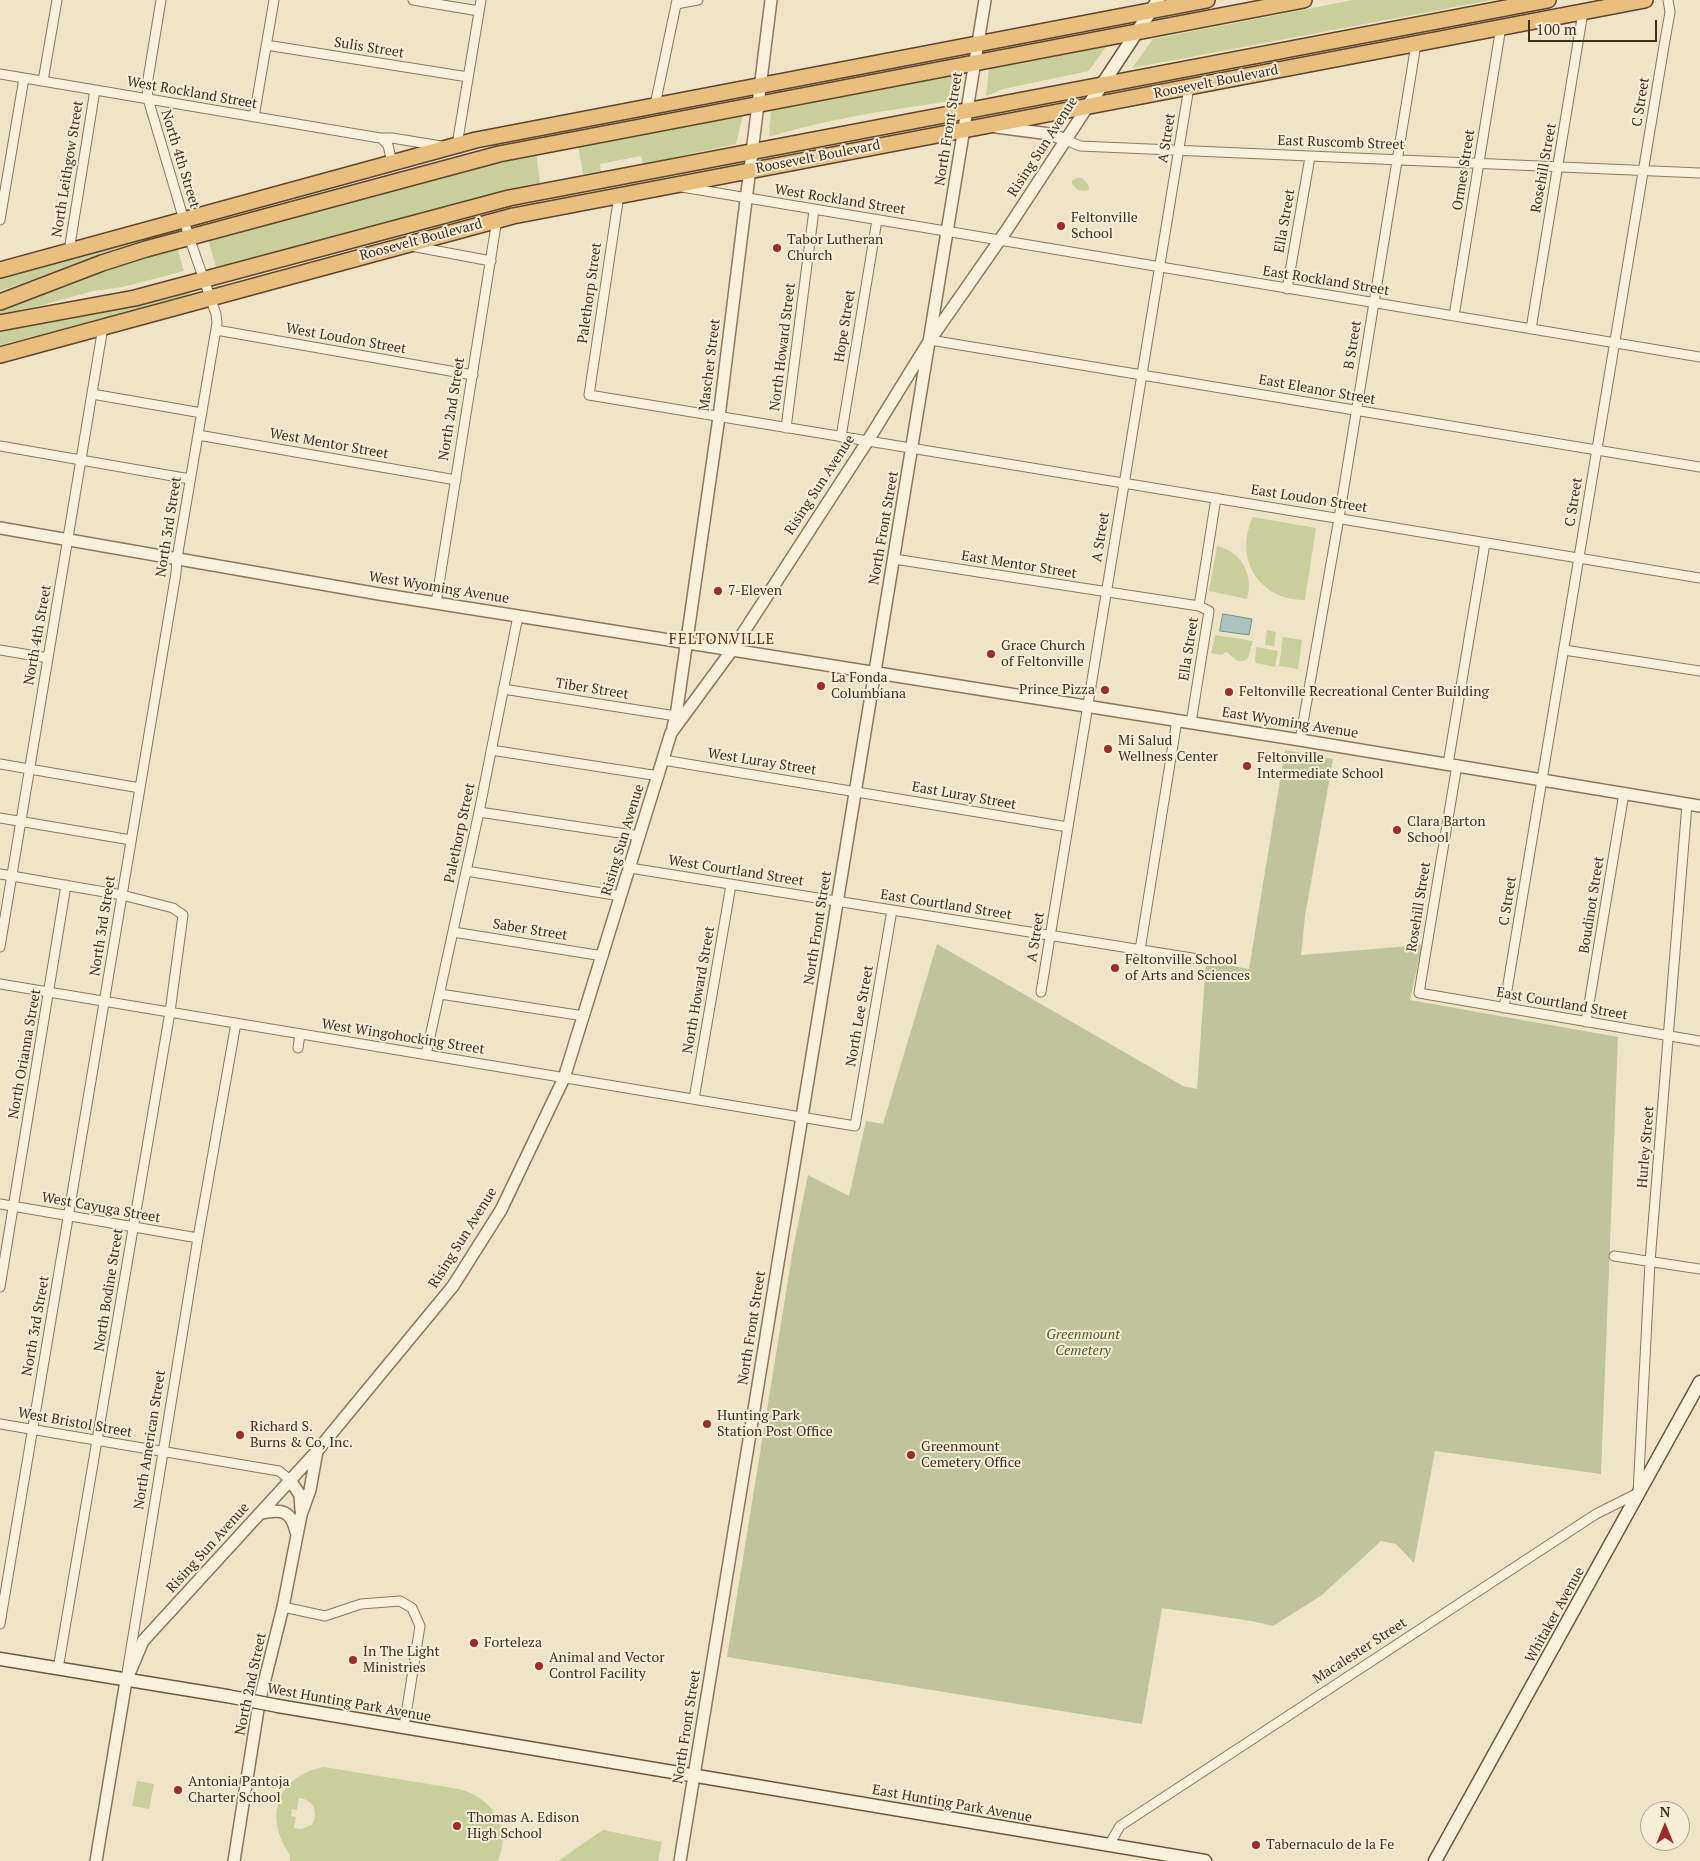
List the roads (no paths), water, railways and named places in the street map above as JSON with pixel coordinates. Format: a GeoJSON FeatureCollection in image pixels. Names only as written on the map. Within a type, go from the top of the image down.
{"type":"FeatureCollection","features":[{"type":"Feature","properties":{"kind":"highway"},"geometry":{"type":"LineString","coordinates":[[0,270],[453,146],[655,105],[978,44],[1154,5],[1207,0]]}},
{"type":"Feature","properties":{"kind":"highway"},"geometry":{"type":"LineString","coordinates":[[0,302],[102,263],[189,237],[476,159],[1304,0]]}},
{"type":"Feature","properties":{"kind":"highway","name":"Roosevelt Boulevard"},"geometry":{"type":"LineString","coordinates":[[0,323],[116,303],[451,213],[543,191],[1548,0]]}},
{"type":"Feature","properties":{"kind":"highway","name":"Roosevelt Boulevard"},"geometry":{"type":"LineString","coordinates":[[0,355],[404,244],[539,210],[1645,0]]}},
{"type":"Feature","properties":{"kind":"highway"},"geometry":{"type":"LineString","coordinates":[[834,89],[903,58]]}},
{"type":"Feature","properties":{"kind":"highway"},"geometry":{"type":"LineString","coordinates":[[838,135],[918,138]]}},
{"type":"Feature","properties":{"kind":"highway"},"geometry":{"type":"LineString","coordinates":[[322,182],[395,181]]}},
{"type":"Feature","properties":{"kind":"highway"},"geometry":{"type":"LineString","coordinates":[[404,244],[451,213]]}},
{"type":"Feature","properties":{"kind":"main road","name":"Rising Sun Avenue"},"geometry":{"type":"LineString","coordinates":[[1088,106],[1154,5]]}},
{"type":"Feature","properties":{"kind":"main road","name":"Whitaker Avenue"},"geometry":{"type":"LineString","coordinates":[[1437,1859],[1700,1382]]}},
{"type":"Feature","properties":{"kind":"main road","name":"West Hunting Park Avenue"},"geometry":{"type":"LineString","coordinates":[[0,1659],[694,1776]]}},
{"type":"Feature","properties":{"kind":"main road","name":"East Hunting Park Avenue"},"geometry":{"type":"LineString","coordinates":[[694,1776],[1205,1861]]}},
{"type":"Feature","properties":{"kind":"street"},"geometry":{"type":"LineString","coordinates":[[43,81],[57,0]]}},
{"type":"Feature","properties":{"kind":"street","name":"North 4th Street"},"geometry":{"type":"LineString","coordinates":[[161,0],[146,85],[148,99],[189,237]]}},
{"type":"Feature","properties":{"kind":"street"},"geometry":{"type":"LineString","coordinates":[[254,117],[274,0]]}},
{"type":"Feature","properties":{"kind":"street"},"geometry":{"type":"LineString","coordinates":[[413,0],[479,11]]}},
{"type":"Feature","properties":{"kind":"street"},"geometry":{"type":"LineString","coordinates":[[453,146],[468,78],[481,0]]}},
{"type":"Feature","properties":{"kind":"street"},"geometry":{"type":"LineString","coordinates":[[655,105],[677,2],[698,0]]}},
{"type":"Feature","properties":{"kind":"street","name":"Mascher Street"},"geometry":{"type":"LineString","coordinates":[[672,733],[687,643],[719,417],[771,0]]}},
{"type":"Feature","properties":{"kind":"street","name":"North Front Street"},"geometry":{"type":"LineString","coordinates":[[680,1861],[985,0]]}},
{"type":"Feature","properties":{"kind":"street","name":"C Street"},"geometry":{"type":"LineString","coordinates":[[1504,1008],[1670,12],[1668,0]]}},
{"type":"Feature","properties":{"kind":"street","name":"Rosehill Street"},"geometry":{"type":"LineString","coordinates":[[1531,329],[1584,12]]}},
{"type":"Feature","properties":{"kind":"street","name":"Ormes Street"},"geometry":{"type":"LineString","coordinates":[[1454,316],[1480,163],[1500,27]]}},
{"type":"Feature","properties":{"kind":"street","name":"B Street"},"geometry":{"type":"LineString","coordinates":[[1300,740],[1340,518],[1416,44]]}},
{"type":"Feature","properties":{"kind":"street","name":"Sulis Street"},"geometry":{"type":"LineString","coordinates":[[266,45],[468,78]]}},
{"type":"Feature","properties":{"kind":"street","name":"West Rockland Street"},"geometry":{"type":"LineString","coordinates":[[0,74],[380,138],[453,146]]}},
{"type":"Feature","properties":{"kind":"street"},"geometry":{"type":"LineString","coordinates":[[0,220],[24,78]]}},
{"type":"Feature","properties":{"kind":"street","name":"A Street"},"geometry":{"type":"LineString","coordinates":[[1041,992],[1189,87]]}},
{"type":"Feature","properties":{"kind":"street","name":"North Leithgow Street"},"geometry":{"type":"LineString","coordinates":[[69,251],[95,90]]}},
{"type":"Feature","properties":{"kind":"street","name":"Rising Sun Avenue"},"geometry":{"type":"LineString","coordinates":[[126,1680],[143,1641],[317,1451],[454,1286],[501,1210],[564,1078],[672,733],[732,650],[867,442],[930,340],[1088,106]]}},
{"type":"Feature","properties":{"kind":"street","name":"East Ruscomb Street"},"geometry":{"type":"LineString","coordinates":[[984,126],[1050,134],[1080,146],[1558,168],[1700,172]]}},
{"type":"Feature","properties":{"kind":"street"},"geometry":{"type":"LineString","coordinates":[[380,138],[388,144],[392,163]]}},
{"type":"Feature","properties":{"kind":"street","name":"Ella Street"},"geometry":{"type":"LineString","coordinates":[[1287,289],[1310,157]]}},
{"type":"Feature","properties":{"kind":"street","name":"West Rockland Street"},"geometry":{"type":"LineString","coordinates":[[670,185],[947,232]]}},
{"type":"Feature","properties":{"kind":"street","name":"Palethorp Street"},"geometry":{"type":"LineString","coordinates":[[619,195],[589,396],[719,417]]}},
{"type":"Feature","properties":{"kind":"street","name":"North Howard Street"},"geometry":{"type":"LineString","coordinates":[[786,428],[814,210]]}},
{"type":"Feature","properties":{"kind":"street","name":"North 2nd Street"},"geometry":{"type":"LineString","coordinates":[[436,603],[498,219]]}},
{"type":"Feature","properties":{"kind":"street","name":"Hope Street"},"geometry":{"type":"LineString","coordinates":[[841,437],[877,220]]}},
{"type":"Feature","properties":{"kind":"street","name":"East Rockland Street"},"geometry":{"type":"LineString","coordinates":[[947,232],[1700,357]]}},
{"type":"Feature","properties":{"kind":"street","name":"North 3rd Street"},"geometry":{"type":"LineString","coordinates":[[0,1624],[216,330],[216,314],[189,237]]}},
{"type":"Feature","properties":{"kind":"street"},"geometry":{"type":"LineString","coordinates":[[404,244],[491,261]]}},
{"type":"Feature","properties":{"kind":"street","name":"North 4th Street"},"geometry":{"type":"LineString","coordinates":[[0,947],[103,327]]}},
{"type":"Feature","properties":{"kind":"street","name":"West Loudon Street"},"geometry":{"type":"LineString","coordinates":[[216,330],[472,375]]}},
{"type":"Feature","properties":{"kind":"street","name":"East Eleanor Street"},"geometry":{"type":"LineString","coordinates":[[930,340],[1700,467]]}},
{"type":"Feature","properties":{"kind":"street"},"geometry":{"type":"LineString","coordinates":[[92,394],[202,412]]}},
{"type":"Feature","properties":{"kind":"street"},"geometry":{"type":"LineString","coordinates":[[719,417],[912,449]]}},
{"type":"Feature","properties":{"kind":"street","name":"West Mentor Street"},"geometry":{"type":"LineString","coordinates":[[198,435],[456,480]]}},
{"type":"Feature","properties":{"kind":"street"},"geometry":{"type":"LineString","coordinates":[[0,446],[190,479]]}},
{"type":"Feature","properties":{"kind":"street","name":"East Loudon Street"},"geometry":{"type":"LineString","coordinates":[[912,449],[1700,578]]}},
{"type":"Feature","properties":{"kind":"street","name":"Ella Street"},"geometry":{"type":"LineString","coordinates":[[1191,723],[1210,611],[1199,606],[1216,498]]}},
{"type":"Feature","properties":{"kind":"street","name":"West Wyoming Avenue"},"geometry":{"type":"LineString","coordinates":[[0,528],[379,594],[875,672]]}},
{"type":"Feature","properties":{"kind":"street","name":"Rosehill Street"},"geometry":{"type":"LineString","coordinates":[[1419,993],[1484,543]]}},
{"type":"Feature","properties":{"kind":"street","name":"East Mentor Street"},"geometry":{"type":"LineString","coordinates":[[894,560],[1199,606]]}},
{"type":"Feature","properties":{"kind":"street","name":"Palethorp Street"},"geometry":{"type":"LineString","coordinates":[[426,1055],[479,812],[518,616]]}},
{"type":"Feature","properties":{"kind":"street"},"geometry":{"type":"LineString","coordinates":[[0,650],[48,658]]}},
{"type":"Feature","properties":{"kind":"street"},"geometry":{"type":"LineString","coordinates":[[1564,650],[1700,671]]}},
{"type":"Feature","properties":{"kind":"street","name":"East Wyoming Avenue"},"geometry":{"type":"LineString","coordinates":[[875,672],[1624,792],[1700,806]]}},
{"type":"Feature","properties":{"kind":"street","name":"Tiber Street"},"geometry":{"type":"LineString","coordinates":[[503,689],[676,716]]}},
{"type":"Feature","properties":{"kind":"street"},"geometry":{"type":"LineString","coordinates":[[1140,950],[1177,720]]}},
{"type":"Feature","properties":{"kind":"street"},"geometry":{"type":"LineString","coordinates":[[491,750],[658,776]]}},
{"type":"Feature","properties":{"kind":"street","name":"West Luray Street"},"geometry":{"type":"LineString","coordinates":[[664,760],[856,791]]}},
{"type":"Feature","properties":{"kind":"street"},"geometry":{"type":"LineString","coordinates":[[0,764],[140,788]]}},
{"type":"Feature","properties":{"kind":"street","name":"East Luray Street"},"geometry":{"type":"LineString","coordinates":[[856,791],[1068,827]]}},
{"type":"Feature","properties":{"kind":"street","name":"Boudinot Street"},"geometry":{"type":"LineString","coordinates":[[1586,1022],[1624,792]]}},
{"type":"Feature","properties":{"kind":"street","name":"Hurley Street"},"geometry":{"type":"LineString","coordinates":[[1638,1493],[1650,1262],[1687,804]]}},
{"type":"Feature","properties":{"kind":"street"},"geometry":{"type":"LineString","coordinates":[[479,812],[640,836]]}},
{"type":"Feature","properties":{"kind":"street"},"geometry":{"type":"LineString","coordinates":[[0,818],[131,840]]}},
{"type":"Feature","properties":{"kind":"street","name":"West Courtland Street"},"geometry":{"type":"LineString","coordinates":[[630,868],[837,902]]}},
{"type":"Feature","properties":{"kind":"street"},"geometry":{"type":"LineString","coordinates":[[466,871],[621,896]]}},
{"type":"Feature","properties":{"kind":"street"},"geometry":{"type":"LineString","coordinates":[[0,874],[122,895]]}},
{"type":"Feature","properties":{"kind":"street","name":"North Orianna Street"},"geometry":{"type":"LineString","coordinates":[[0,1287],[50,992],[66,885]]}},
{"type":"Feature","properties":{"kind":"street","name":"North Howard Street"},"geometry":{"type":"LineString","coordinates":[[694,1099],[731,885]]}},
{"type":"Feature","properties":{"kind":"street","name":"North Bodine Street"},"geometry":{"type":"LineString","coordinates":[[58,1669],[170,1012],[182,914],[173,908],[122,895]]}},
{"type":"Feature","properties":{"kind":"street","name":"East Courtland Street"},"geometry":{"type":"LineString","coordinates":[[837,902],[1198,959]]}},
{"type":"Feature","properties":{"kind":"street","name":"North Lee Street"},"geometry":{"type":"LineString","coordinates":[[855,1126],[892,910]]}},
{"type":"Feature","properties":{"kind":"street","name":"Saber Street"},"geometry":{"type":"LineString","coordinates":[[453,932],[603,956]]}},
{"type":"Feature","properties":{"kind":"street","name":"West Wingohocking Street"},"geometry":{"type":"LineString","coordinates":[[0,984],[855,1126]]}},
{"type":"Feature","properties":{"kind":"street","name":"East Courtland Street"},"geometry":{"type":"LineString","coordinates":[[1419,993],[1700,1041]]}},
{"type":"Feature","properties":{"kind":"street"},"geometry":{"type":"LineString","coordinates":[[440,994],[584,1016]]}},
{"type":"Feature","properties":{"kind":"street","name":"North American Street"},"geometry":{"type":"LineString","coordinates":[[96,1861],[198,1238],[236,1023]]}},
{"type":"Feature","properties":{"kind":"street"},"geometry":{"type":"LineString","coordinates":[[298,1048],[300,1034]]}},
{"type":"Feature","properties":{"kind":"street","name":"West Cayuga Street"},"geometry":{"type":"LineString","coordinates":[[0,1204],[198,1238]]}},
{"type":"Feature","properties":{"kind":"street"},"geometry":{"type":"LineString","coordinates":[[1614,1256],[1700,1269]]}},
{"type":"Feature","properties":{"kind":"street","name":"West Bristol Street"},"geometry":{"type":"LineString","coordinates":[[0,1424],[98,1442],[280,1471],[290,1480]]}},
{"type":"Feature","properties":{"kind":"street","name":"North 2nd Street"},"geometry":{"type":"LineString","coordinates":[[234,1861],[259,1703],[284,1606],[301,1515],[310,1490],[317,1451]]}},
{"type":"Feature","properties":{"kind":"street","name":"North 2nd Street"},"geometry":{"type":"LineString","coordinates":[[290,1480],[300,1495],[301,1515]]}},
{"type":"Feature","properties":{"kind":"street","name":"Macalester Street"},"geometry":{"type":"LineString","coordinates":[[1109,1845],[1120,1826],[1596,1514],[1638,1493]]}},
{"type":"Feature","properties":{"kind":"street"},"geometry":{"type":"LineString","coordinates":[[261,1512],[277,1510],[285,1512],[292,1519],[297,1535]]}},
{"type":"Feature","properties":{"kind":"street"},"geometry":{"type":"LineString","coordinates":[[284,1606],[325,1616],[361,1604],[400,1601],[412,1608],[420,1626],[404,1727]]}},
{"type":"Feature","properties":{"kind":"water"},"geometry":{"type":"Polygon","coordinates":[[[1223,614],[1252,619],[1249,635],[1220,631],[1223,614]]]}},
{"type":"Feature","properties":{"kind":"place","name":"Feltonville School"},"geometry":{"type":"Point","coordinates":[1061,226]}},
{"type":"Feature","properties":{"kind":"place","name":"Tabor Lutheran Church"},"geometry":{"type":"Point","coordinates":[777,248]}},
{"type":"Feature","properties":{"kind":"place","name":"7-Eleven"},"geometry":{"type":"Point","coordinates":[718,591]}},
{"type":"Feature","properties":{"kind":"place","name":"Grace Church of Feltonville"},"geometry":{"type":"Point","coordinates":[991,654]}},
{"type":"Feature","properties":{"kind":"place","name":"La Fonda Columbiana"},"geometry":{"type":"Point","coordinates":[821,686]}},
{"type":"Feature","properties":{"kind":"place","name":"Prince Pizza"},"geometry":{"type":"Point","coordinates":[1105,690]}},
{"type":"Feature","properties":{"kind":"place","name":"Feltonville Recreational Center Building"},"geometry":{"type":"Point","coordinates":[1229,692]}},
{"type":"Feature","properties":{"kind":"place","name":"Mi Salud Wellness Center"},"geometry":{"type":"Point","coordinates":[1108,749]}},
{"type":"Feature","properties":{"kind":"place","name":"Feltonville Intermediate School"},"geometry":{"type":"Point","coordinates":[1247,766]}},
{"type":"Feature","properties":{"kind":"place","name":"Clara Barton School"},"geometry":{"type":"Point","coordinates":[1397,830]}},
{"type":"Feature","properties":{"kind":"place","name":"Feltonville School of Arts and Sciences"},"geometry":{"type":"Point","coordinates":[1115,968]}},
{"type":"Feature","properties":{"kind":"place","name":"Hunting Park Station Post Office"},"geometry":{"type":"Point","coordinates":[707,1424]}},
{"type":"Feature","properties":{"kind":"place","name":"Richard S. Burns & Co, Inc."},"geometry":{"type":"Point","coordinates":[240,1435]}},
{"type":"Feature","properties":{"kind":"place","name":"Greenmount Cemetery Office"},"geometry":{"type":"Point","coordinates":[911,1455]}},
{"type":"Feature","properties":{"kind":"place","name":"Forteleza"},"geometry":{"type":"Point","coordinates":[474,1643]}},
{"type":"Feature","properties":{"kind":"place","name":"In The Light Ministries"},"geometry":{"type":"Point","coordinates":[353,1660]}},
{"type":"Feature","properties":{"kind":"place","name":"Animal and Vector Control Facility"},"geometry":{"type":"Point","coordinates":[539,1666]}},
{"type":"Feature","properties":{"kind":"place","name":"Antonia Pantoja Charter School"},"geometry":{"type":"Point","coordinates":[178,1790]}},
{"type":"Feature","properties":{"kind":"place","name":"Thomas A. Edison High School"},"geometry":{"type":"Point","coordinates":[457,1826]}},
{"type":"Feature","properties":{"kind":"place","name":"Tabernaculo de la Fe"},"geometry":{"type":"Point","coordinates":[1256,1845]}},
{"type":"Feature","properties":{"kind":"district","name":"FELTONVILLE"},"geometry":{"type":"Point","coordinates":[722,640]}},
{"type":"Feature","properties":{"kind":"park label","name":"Greenmount Cemetery"},"geometry":{"type":"Point","coordinates":[1083,1344]}}]}
